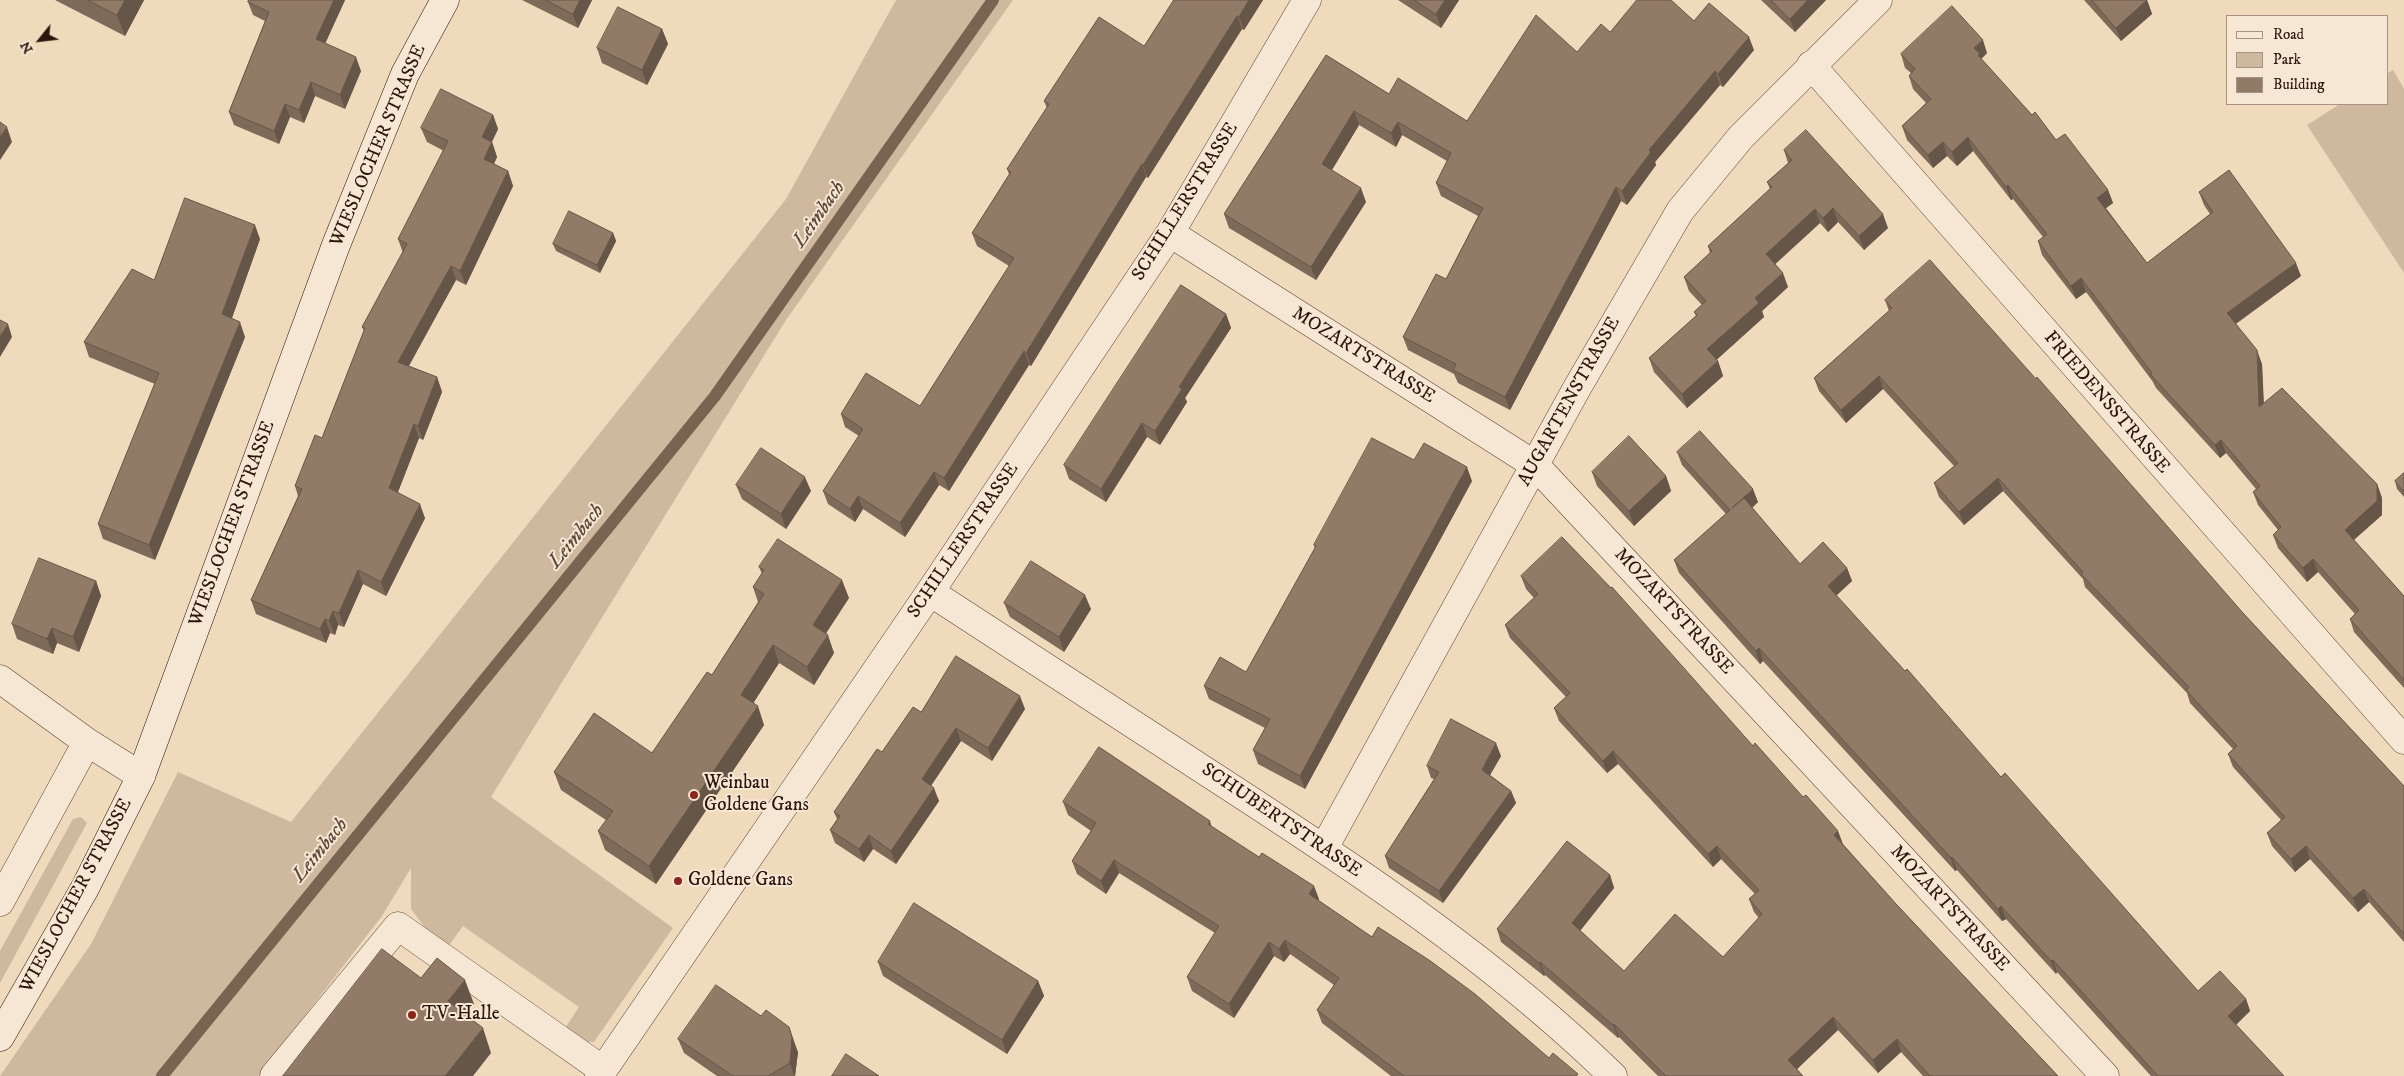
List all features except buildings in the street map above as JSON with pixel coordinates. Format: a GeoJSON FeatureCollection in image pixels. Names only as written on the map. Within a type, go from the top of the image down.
{"type":"FeatureCollection","features":[{"type":"Feature","properties":{"kind":"street","name":"WIESLOCHER STRASSE"},"geometry":{"type":"LineString","coordinates":[[0,1037],[85,888],[140,776],[336,244],[405,74],[445,0]]}},
{"type":"Feature","properties":{"kind":"street","name":"SCHILLERSTRASSE"},"geometry":{"type":"LineString","coordinates":[[274,1076],[398,926],[601,1073],[930,592],[1170,233],[1307,0]]}},
{"type":"Feature","properties":{"kind":"street","name":"AUGARTENSTRASSE"},"geometry":{"type":"LineString","coordinates":[[1324,848],[1646,266],[1680,211],[1741,137],[1878,0]]}},
{"type":"Feature","properties":{"kind":"street","name":"FRIEDENSSTRASSE"},"geometry":{"type":"LineString","coordinates":[[1811,65],[2404,740]]}},
{"type":"Feature","properties":{"kind":"street","name":"MOZARTSTRASSE"},"geometry":{"type":"LineString","coordinates":[[1170,233],[1535,465],[2105,1076]]}},
{"type":"Feature","properties":{"kind":"street","name":"SCHUBERTSTRASSE"},"geometry":{"type":"LineString","coordinates":[[930,592],[1324,848],[1479,960],[1571,1036],[1612,1076]]}},
{"type":"Feature","properties":{"kind":"street"},"geometry":{"type":"LineString","coordinates":[[0,679],[87,742],[140,776]]}},
{"type":"Feature","properties":{"kind":"street"},"geometry":{"type":"LineString","coordinates":[[0,902],[87,742]]}},
{"type":"Feature","properties":{"kind":"green space"},"geometry":{"type":"Polygon","coordinates":[[[896,0],[1013,0],[786,320],[491,797],[673,928],[594,1042],[584,1042],[564,1030],[579,1007],[463,926],[447,948],[430,934],[411,909],[411,868],[382,916],[258,1076],[0,1076],[91,944],[178,772],[291,822],[786,199],[896,0]]]}},
{"type":"Feature","properties":{"kind":"green space"},"geometry":{"type":"Polygon","coordinates":[[[2393,70],[2404,89],[2404,273],[2307,125],[2338,105],[2389,105],[2389,72],[2393,70]]]}},
{"type":"Feature","properties":{"kind":"green space"},"geometry":{"type":"Polygon","coordinates":[[[81,817],[87,823],[0,983],[0,951],[73,819],[81,817]]]}},
{"type":"Feature","properties":{"kind":"waterway","name":"Leimbach"},"geometry":{"type":"LineString","coordinates":[[162,1076],[715,396],[993,0]]}},
{"type":"Feature","properties":{"kind":"place","name":"Weinbau Goldene Gans"},"geometry":{"type":"Point","coordinates":[694,795]}},
{"type":"Feature","properties":{"kind":"place","name":"Goldene Gans"},"geometry":{"type":"Point","coordinates":[678,881]}},
{"type":"Feature","properties":{"kind":"place","name":"TV-Halle"},"geometry":{"type":"Point","coordinates":[412,1015]}}]}
